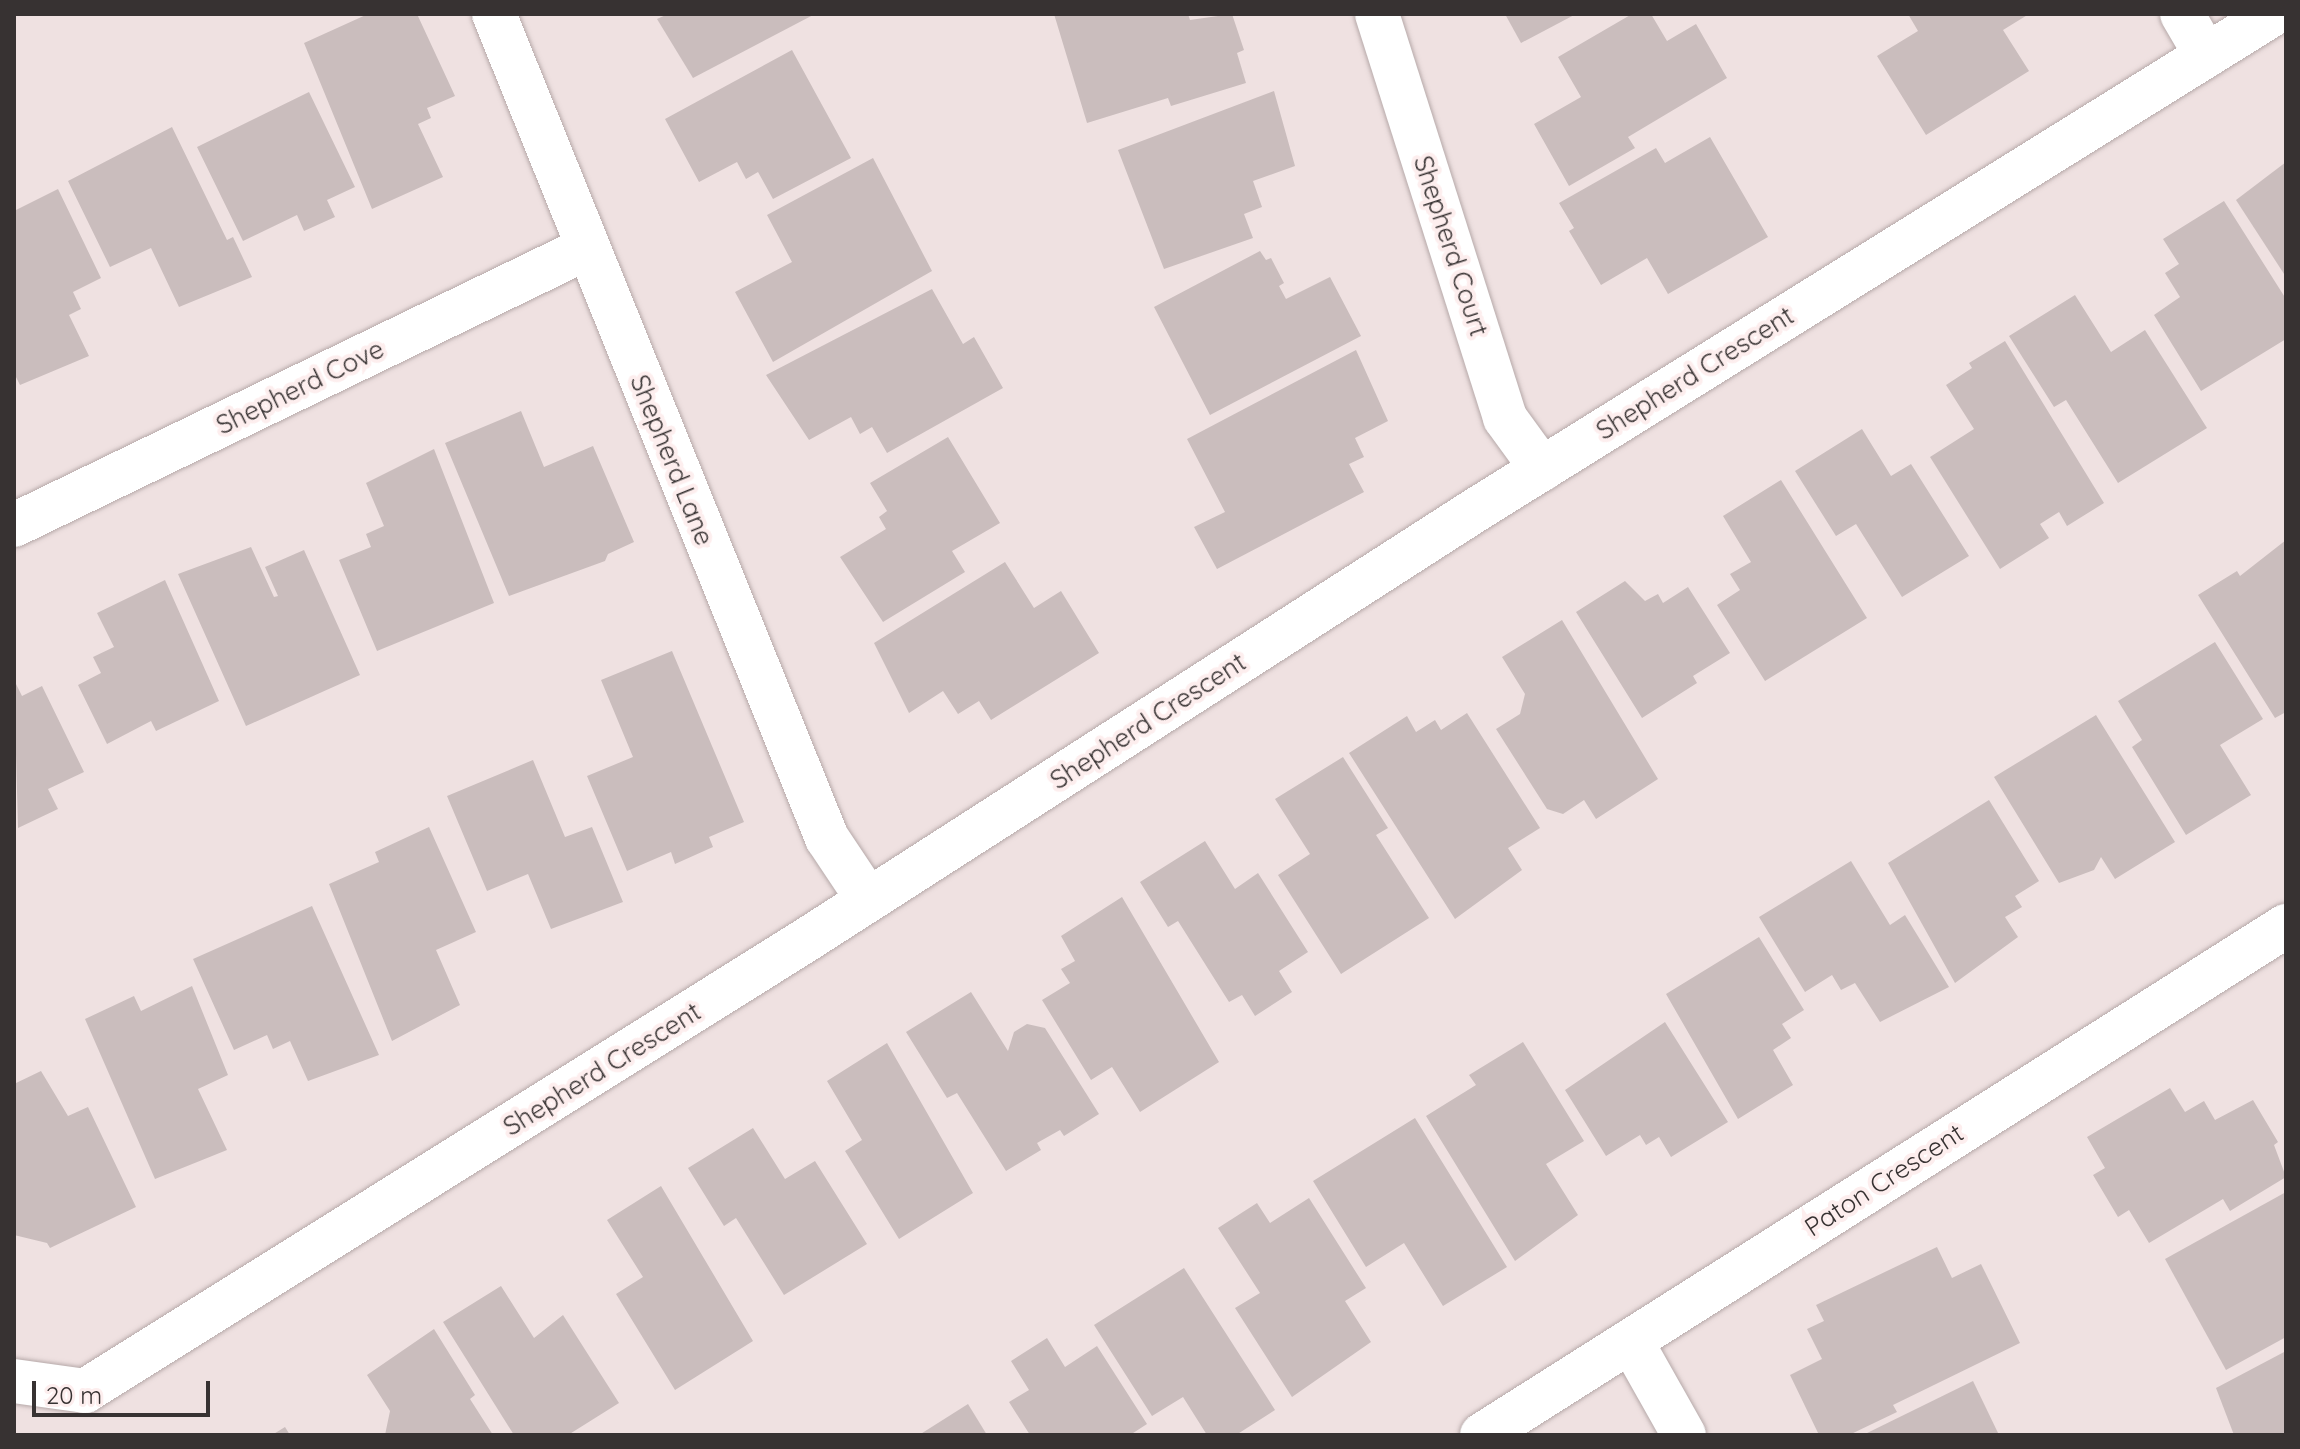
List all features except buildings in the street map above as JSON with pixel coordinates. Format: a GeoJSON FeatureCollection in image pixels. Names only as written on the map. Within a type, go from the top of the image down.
{"type":"FeatureCollection","features":[{"type":"Feature","properties":{"kind":"street","name":"Shepherd Lane"},"geometry":{"type":"LineString","coordinates":[[494,14],[585,249],[827,838],[867,898]]}},
{"type":"Feature","properties":{"kind":"street","name":"Shepherd Court"},"geometry":{"type":"LineString","coordinates":[[1377,14],[1505,418],[1542,469]]}},
{"type":"Feature","properties":{"kind":"street"},"geometry":{"type":"LineString","coordinates":[[2182,14],[2206,55]]}},
{"type":"Feature","properties":{"kind":"street","name":"Shepherd Crescent"},"geometry":{"type":"LineString","coordinates":[[14,1381],[85,1391],[1542,469],[2273,14]]}},
{"type":"Feature","properties":{"kind":"street","name":"Shepherd Cove"},"geometry":{"type":"LineString","coordinates":[[14,525],[585,249]]}},
{"type":"Feature","properties":{"kind":"street","name":"Paton Crescent"},"geometry":{"type":"LineString","coordinates":[[1482,1435],[2286,926]]}},
{"type":"Feature","properties":{"kind":"street"},"geometry":{"type":"LineString","coordinates":[[1631,1341],[1684,1435]]}}]}
